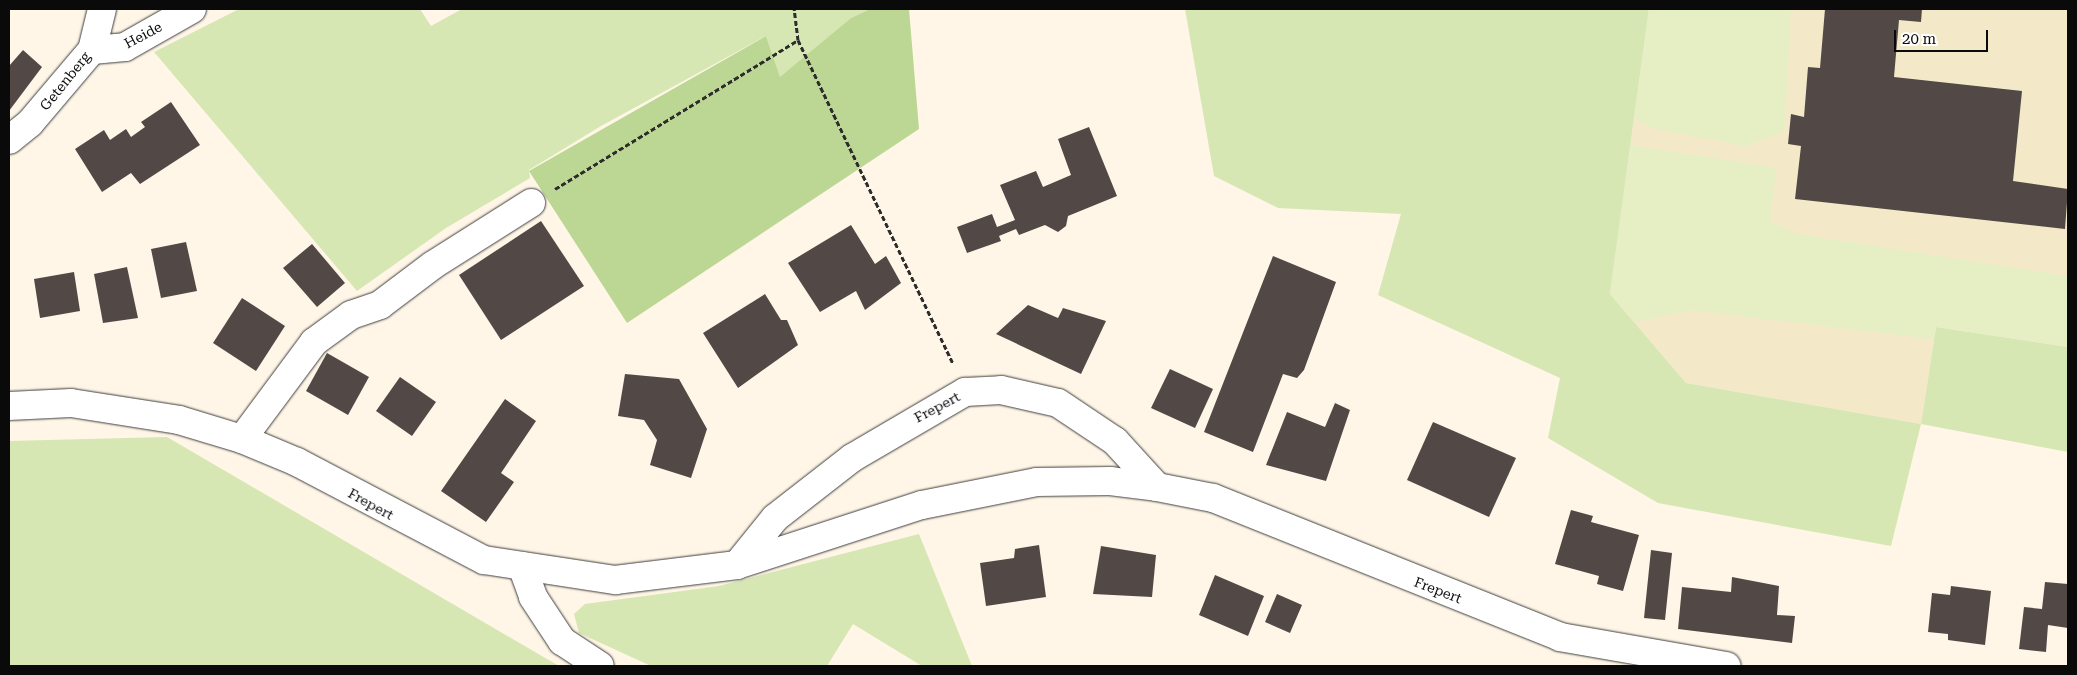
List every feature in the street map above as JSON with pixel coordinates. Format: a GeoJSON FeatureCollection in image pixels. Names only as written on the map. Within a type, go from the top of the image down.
{"type":"FeatureCollection","features":[{"type":"Feature","properties":{"kind":"street","name":"Getenberg"},"geometry":{"type":"LineString","coordinates":[[9,140],[30,123],[92,50],[102,9]]}},
{"type":"Feature","properties":{"kind":"street","name":"Heide"},"geometry":{"type":"LineString","coordinates":[[92,50],[125,48],[192,9]]}},
{"type":"Feature","properties":{"kind":"street"},"geometry":{"type":"LineString","coordinates":[[242,439],[314,342],[351,315],[380,305],[433,265],[532,204]]}},
{"type":"Feature","properties":{"kind":"street","name":"Frepert"},"geometry":{"type":"LineString","coordinates":[[737,565],[775,518],[852,458],[965,392],[1001,390],[1058,403],[1115,441],[1157,487]]}},
{"type":"Feature","properties":{"kind":"street","name":"Frepert"},"geometry":{"type":"LineString","coordinates":[[9,406],[71,403],[179,420],[242,439],[484,560],[615,580],[737,565],[922,505],[1038,482],[1110,481],[1157,487],[1213,498],[1560,637],[1626,659],[1727,666]]}},
{"type":"Feature","properties":{"kind":"street"},"geometry":{"type":"LineString","coordinates":[[522,566],[533,597],[562,641],[600,666]]}},
{"type":"Feature","properties":{"kind":"path"},"geometry":{"type":"LineString","coordinates":[[794,9],[798,40],[965,392]]}},
{"type":"Feature","properties":{"kind":"path"},"geometry":{"type":"LineString","coordinates":[[532,204],[798,40]]}},
{"type":"Feature","properties":{"kind":"shaded area"},"geometry":{"type":"Polygon","coordinates":[[[1649,9],[2068,9],[2068,347],[1936,327],[1921,424],[1686,383],[1610,294],[1649,9]]]}},
{"type":"Feature","properties":{"kind":"green space"},"geometry":{"type":"Polygon","coordinates":[[[239,9],[420,9],[431,26],[462,9],[870,9],[851,18],[780,78],[766,36],[601,126],[529,170],[530,178],[446,228],[357,291],[154,52],[239,9]]]}},
{"type":"Feature","properties":{"kind":"green space"},"geometry":{"type":"Polygon","coordinates":[[[870,9],[909,9],[919,129],[627,323],[529,171],[766,36],[780,77],[851,18],[870,9]]]}},
{"type":"Feature","properties":{"kind":"green space"},"geometry":{"type":"Polygon","coordinates":[[[1185,9],[1649,9],[1610,294],[1686,383],[1921,424],[1891,546],[1658,503],[1548,438],[1560,378],[1378,295],[1401,214],[1278,208],[1214,176],[1185,9]]]}},
{"type":"Feature","properties":{"kind":"green space"},"geometry":{"type":"Polygon","coordinates":[[[1649,9],[1791,9],[1784,132],[1745,146],[1652,128],[1635,118],[1649,9]]]}},
{"type":"Feature","properties":{"kind":"green space"},"geometry":{"type":"Polygon","coordinates":[[[1631,145],[1776,168],[1770,221],[1797,234],[2068,276],[2068,347],[1936,327],[1934,339],[1691,310],[1636,322],[1610,294],[1631,145]]]}},
{"type":"Feature","properties":{"kind":"green space"},"geometry":{"type":"Polygon","coordinates":[[[1936,327],[2068,347],[2068,452],[1921,424],[1936,327]]]}},
{"type":"Feature","properties":{"kind":"green space"},"geometry":{"type":"Polygon","coordinates":[[[167,437],[559,666],[9,666],[9,441],[167,437]]]}},
{"type":"Feature","properties":{"kind":"green space"},"geometry":{"type":"Polygon","coordinates":[[[919,534],[972,666],[922,666],[853,624],[827,666],[651,666],[579,633],[574,614],[585,604],[719,586],[919,534]]]}},
{"type":"Feature","properties":{"kind":"building"},"geometry":{"type":"Polygon","coordinates":[[[1825,9],[1922,9],[1921,22],[1899,20],[1894,77],[2022,91],[2013,181],[2068,189],[2065,229],[1795,199],[1801,146],[1788,144],[1791,114],[1804,117],[1808,67],[1820,68],[1825,9]]]}},
{"type":"Feature","properties":{"kind":"building"},"geometry":{"type":"Polygon","coordinates":[[[23,50],[42,67],[9,111],[9,66],[23,50]]]}},
{"type":"Feature","properties":{"kind":"building"},"geometry":{"type":"Polygon","coordinates":[[[171,102],[200,145],[140,184],[131,173],[102,192],[75,149],[104,130],[110,140],[126,129],[131,137],[145,127],[141,122],[171,102]]]}},
{"type":"Feature","properties":{"kind":"building"},"geometry":{"type":"Polygon","coordinates":[[[1089,127],[1117,196],[1068,216],[1066,226],[1058,232],[1045,225],[1019,235],[1016,229],[999,236],[1001,241],[967,253],[957,227],[992,214],[997,227],[1015,220],[1000,185],[1036,171],[1043,187],[1071,175],[1058,139],[1089,127]]]}},
{"type":"Feature","properties":{"kind":"building"},"geometry":{"type":"Polygon","coordinates":[[[541,221],[584,286],[501,340],[459,275],[541,221]]]}},
{"type":"Feature","properties":{"kind":"building"},"geometry":{"type":"Polygon","coordinates":[[[851,225],[875,264],[886,256],[901,283],[865,310],[856,291],[820,312],[788,263],[851,225]]]}},
{"type":"Feature","properties":{"kind":"building"},"geometry":{"type":"Polygon","coordinates":[[[186,242],[197,291],[161,298],[151,249],[186,242]]]}},
{"type":"Feature","properties":{"kind":"building"},"geometry":{"type":"Polygon","coordinates":[[[312,244],[345,283],[317,307],[283,268],[312,244]]]}},
{"type":"Feature","properties":{"kind":"building"},"geometry":{"type":"Polygon","coordinates":[[[1273,256],[1336,282],[1304,370],[1297,378],[1283,374],[1253,452],[1204,432],[1273,256]]]}},
{"type":"Feature","properties":{"kind":"building"},"geometry":{"type":"Polygon","coordinates":[[[127,267],[138,318],[103,323],[94,274],[127,267]]]}},
{"type":"Feature","properties":{"kind":"building"},"geometry":{"type":"Polygon","coordinates":[[[74,272],[80,311],[40,318],[34,279],[74,272]]]}},
{"type":"Feature","properties":{"kind":"building"},"geometry":{"type":"Polygon","coordinates":[[[765,294],[781,320],[787,320],[798,345],[738,388],[703,333],[765,294]]]}},
{"type":"Feature","properties":{"kind":"building"},"geometry":{"type":"Polygon","coordinates":[[[242,298],[285,326],[256,371],[213,343],[242,298]]]}},
{"type":"Feature","properties":{"kind":"building"},"geometry":{"type":"Polygon","coordinates":[[[1028,305],[1058,318],[1063,308],[1106,321],[1081,374],[996,334],[1028,305]]]}},
{"type":"Feature","properties":{"kind":"building"},"geometry":{"type":"Polygon","coordinates":[[[327,353],[369,377],[348,415],[306,391],[327,353]]]}},
{"type":"Feature","properties":{"kind":"building"},"geometry":{"type":"Polygon","coordinates":[[[1170,369],[1213,389],[1195,428],[1151,408],[1170,369]]]}},
{"type":"Feature","properties":{"kind":"building"},"geometry":{"type":"Polygon","coordinates":[[[625,374],[679,379],[707,429],[691,478],[650,465],[657,440],[644,420],[618,416],[625,374]]]}},
{"type":"Feature","properties":{"kind":"building"},"geometry":{"type":"Polygon","coordinates":[[[400,377],[436,402],[412,436],[376,411],[400,377]]]}},
{"type":"Feature","properties":{"kind":"building"},"geometry":{"type":"Polygon","coordinates":[[[505,399],[536,421],[501,473],[514,482],[486,522],[441,491],[505,399]]]}},
{"type":"Feature","properties":{"kind":"building"},"geometry":{"type":"Polygon","coordinates":[[[1335,403],[1350,410],[1326,481],[1266,465],[1287,412],[1325,427],[1335,403]]]}},
{"type":"Feature","properties":{"kind":"building"},"geometry":{"type":"Polygon","coordinates":[[[1433,422],[1516,458],[1489,517],[1407,480],[1433,422]]]}},
{"type":"Feature","properties":{"kind":"building"},"geometry":{"type":"Polygon","coordinates":[[[1571,510],[1593,516],[1591,522],[1639,535],[1623,591],[1597,584],[1599,576],[1555,564],[1571,510]]]}},
{"type":"Feature","properties":{"kind":"building"},"geometry":{"type":"Polygon","coordinates":[[[1039,545],[1046,597],[986,606],[980,563],[1014,558],[1015,549],[1039,545]]]}},
{"type":"Feature","properties":{"kind":"building"},"geometry":{"type":"Polygon","coordinates":[[[1101,546],[1156,555],[1152,597],[1093,594],[1101,546]]]}},
{"type":"Feature","properties":{"kind":"building"},"geometry":{"type":"Polygon","coordinates":[[[1651,550],[1672,553],[1665,620],[1644,618],[1651,550]]]}},
{"type":"Feature","properties":{"kind":"building"},"geometry":{"type":"Polygon","coordinates":[[[1215,575],[1264,596],[1248,636],[1199,615],[1215,575]]]}},
{"type":"Feature","properties":{"kind":"building"},"geometry":{"type":"Polygon","coordinates":[[[1732,577],[1779,586],[1777,615],[1795,616],[1792,643],[1678,629],[1682,587],[1731,592],[1732,577]]]}},
{"type":"Feature","properties":{"kind":"building"},"geometry":{"type":"Polygon","coordinates":[[[2045,582],[2068,584],[2068,628],[2048,625],[2046,652],[2019,649],[2024,607],[2042,609],[2045,582]]]}},
{"type":"Feature","properties":{"kind":"building"},"geometry":{"type":"Polygon","coordinates":[[[1951,586],[1991,591],[1985,645],[1948,640],[1948,634],[1928,632],[1932,593],[1950,595],[1951,586]]]}},
{"type":"Feature","properties":{"kind":"building"},"geometry":{"type":"Polygon","coordinates":[[[1277,594],[1302,605],[1290,633],[1265,622],[1277,594]]]}}]}
